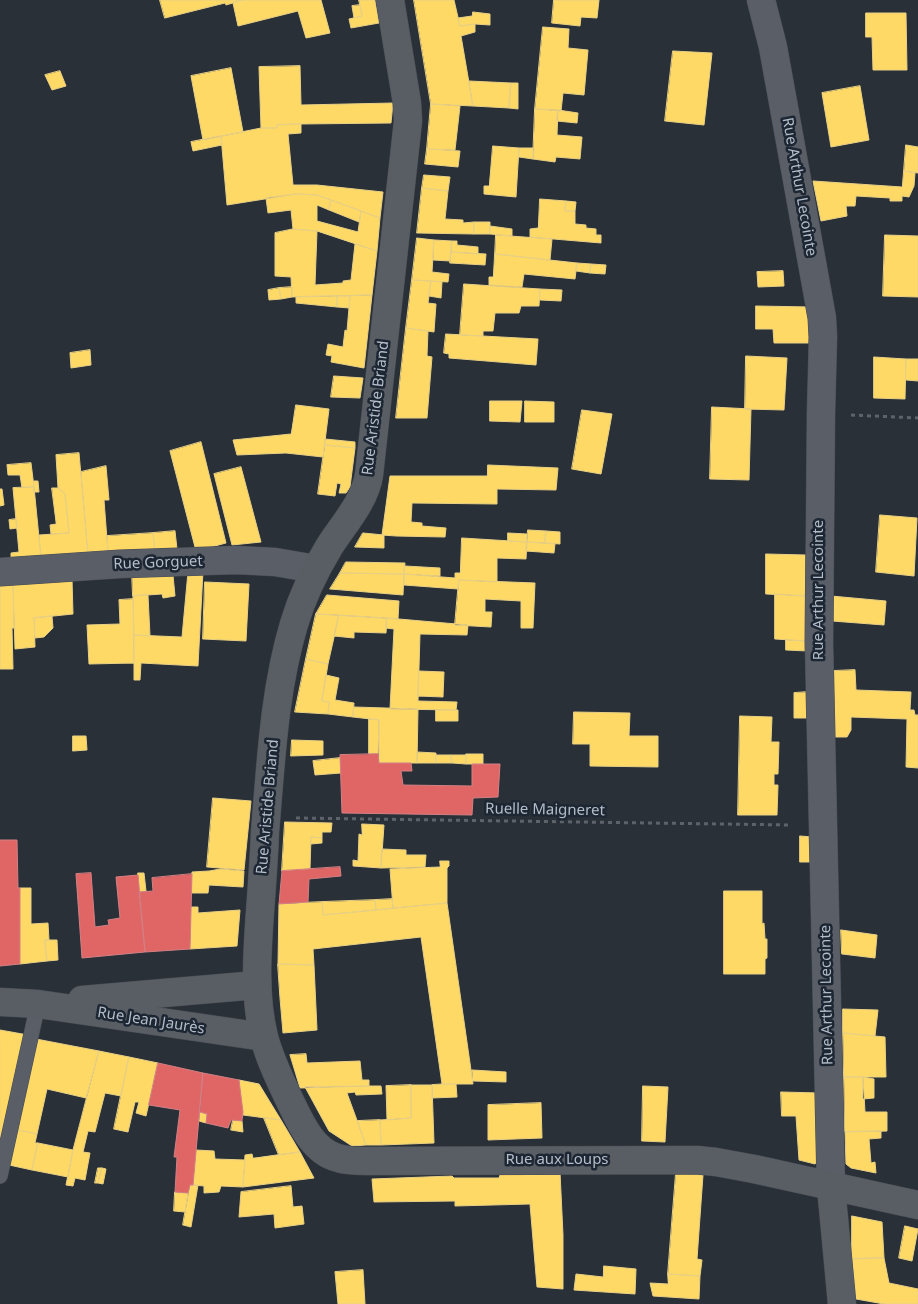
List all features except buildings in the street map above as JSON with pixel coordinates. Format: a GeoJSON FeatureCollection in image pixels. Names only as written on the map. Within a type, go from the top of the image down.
{"type":"FeatureCollection","features":[{"type":"Feature","properties":{"kind":"street","name":"Rue Aristide Briand"},"geometry":{"type":"LineString","coordinates":[[264,1038],[257,985],[258,935],[275,720],[284,664],[301,603],[316,569],[362,497],[368,484],[408,121],[407,103],[390,0]]}},
{"type":"Feature","properties":{"kind":"street","name":"Rue Arthur Lecointe"},"geometry":{"type":"LineString","coordinates":[[761,0],[773,47],[820,301],[823,337],[818,644],[831,1187]]}},
{"type":"Feature","properties":{"kind":"street","name":"Rue Gorguet"},"geometry":{"type":"LineString","coordinates":[[0,572],[120,564],[236,560],[266,561],[316,569]]}},
{"type":"Feature","properties":{"kind":"street","name":"Rue Jean Jaurès"},"geometry":{"type":"LineString","coordinates":[[38,1004],[257,985]]}},
{"type":"Feature","properties":{"kind":"street","name":"Rue Jean Jaurès"},"geometry":{"type":"LineString","coordinates":[[0,1002],[38,1004],[264,1038]]}},
{"type":"Feature","properties":{"kind":"street","name":"Rue aux Loups"},"geometry":{"type":"LineString","coordinates":[[264,1038],[279,1080],[305,1130],[324,1152],[336,1158],[368,1161],[697,1160],[754,1169],[918,1205]]}},
{"type":"Feature","properties":{"kind":"street"},"geometry":{"type":"LineString","coordinates":[[831,1187],[842,1304]]}},
{"type":"Feature","properties":{"kind":"lane"},"geometry":{"type":"LineString","coordinates":[[0,1176],[38,1004]]}},
{"type":"Feature","properties":{"kind":"path"},"geometry":{"type":"LineString","coordinates":[[821,413],[918,418]]}},
{"type":"Feature","properties":{"kind":"path","name":"Ruelle Maigneret"},"geometry":{"type":"LineString","coordinates":[[266,818],[823,826]]}}]}
